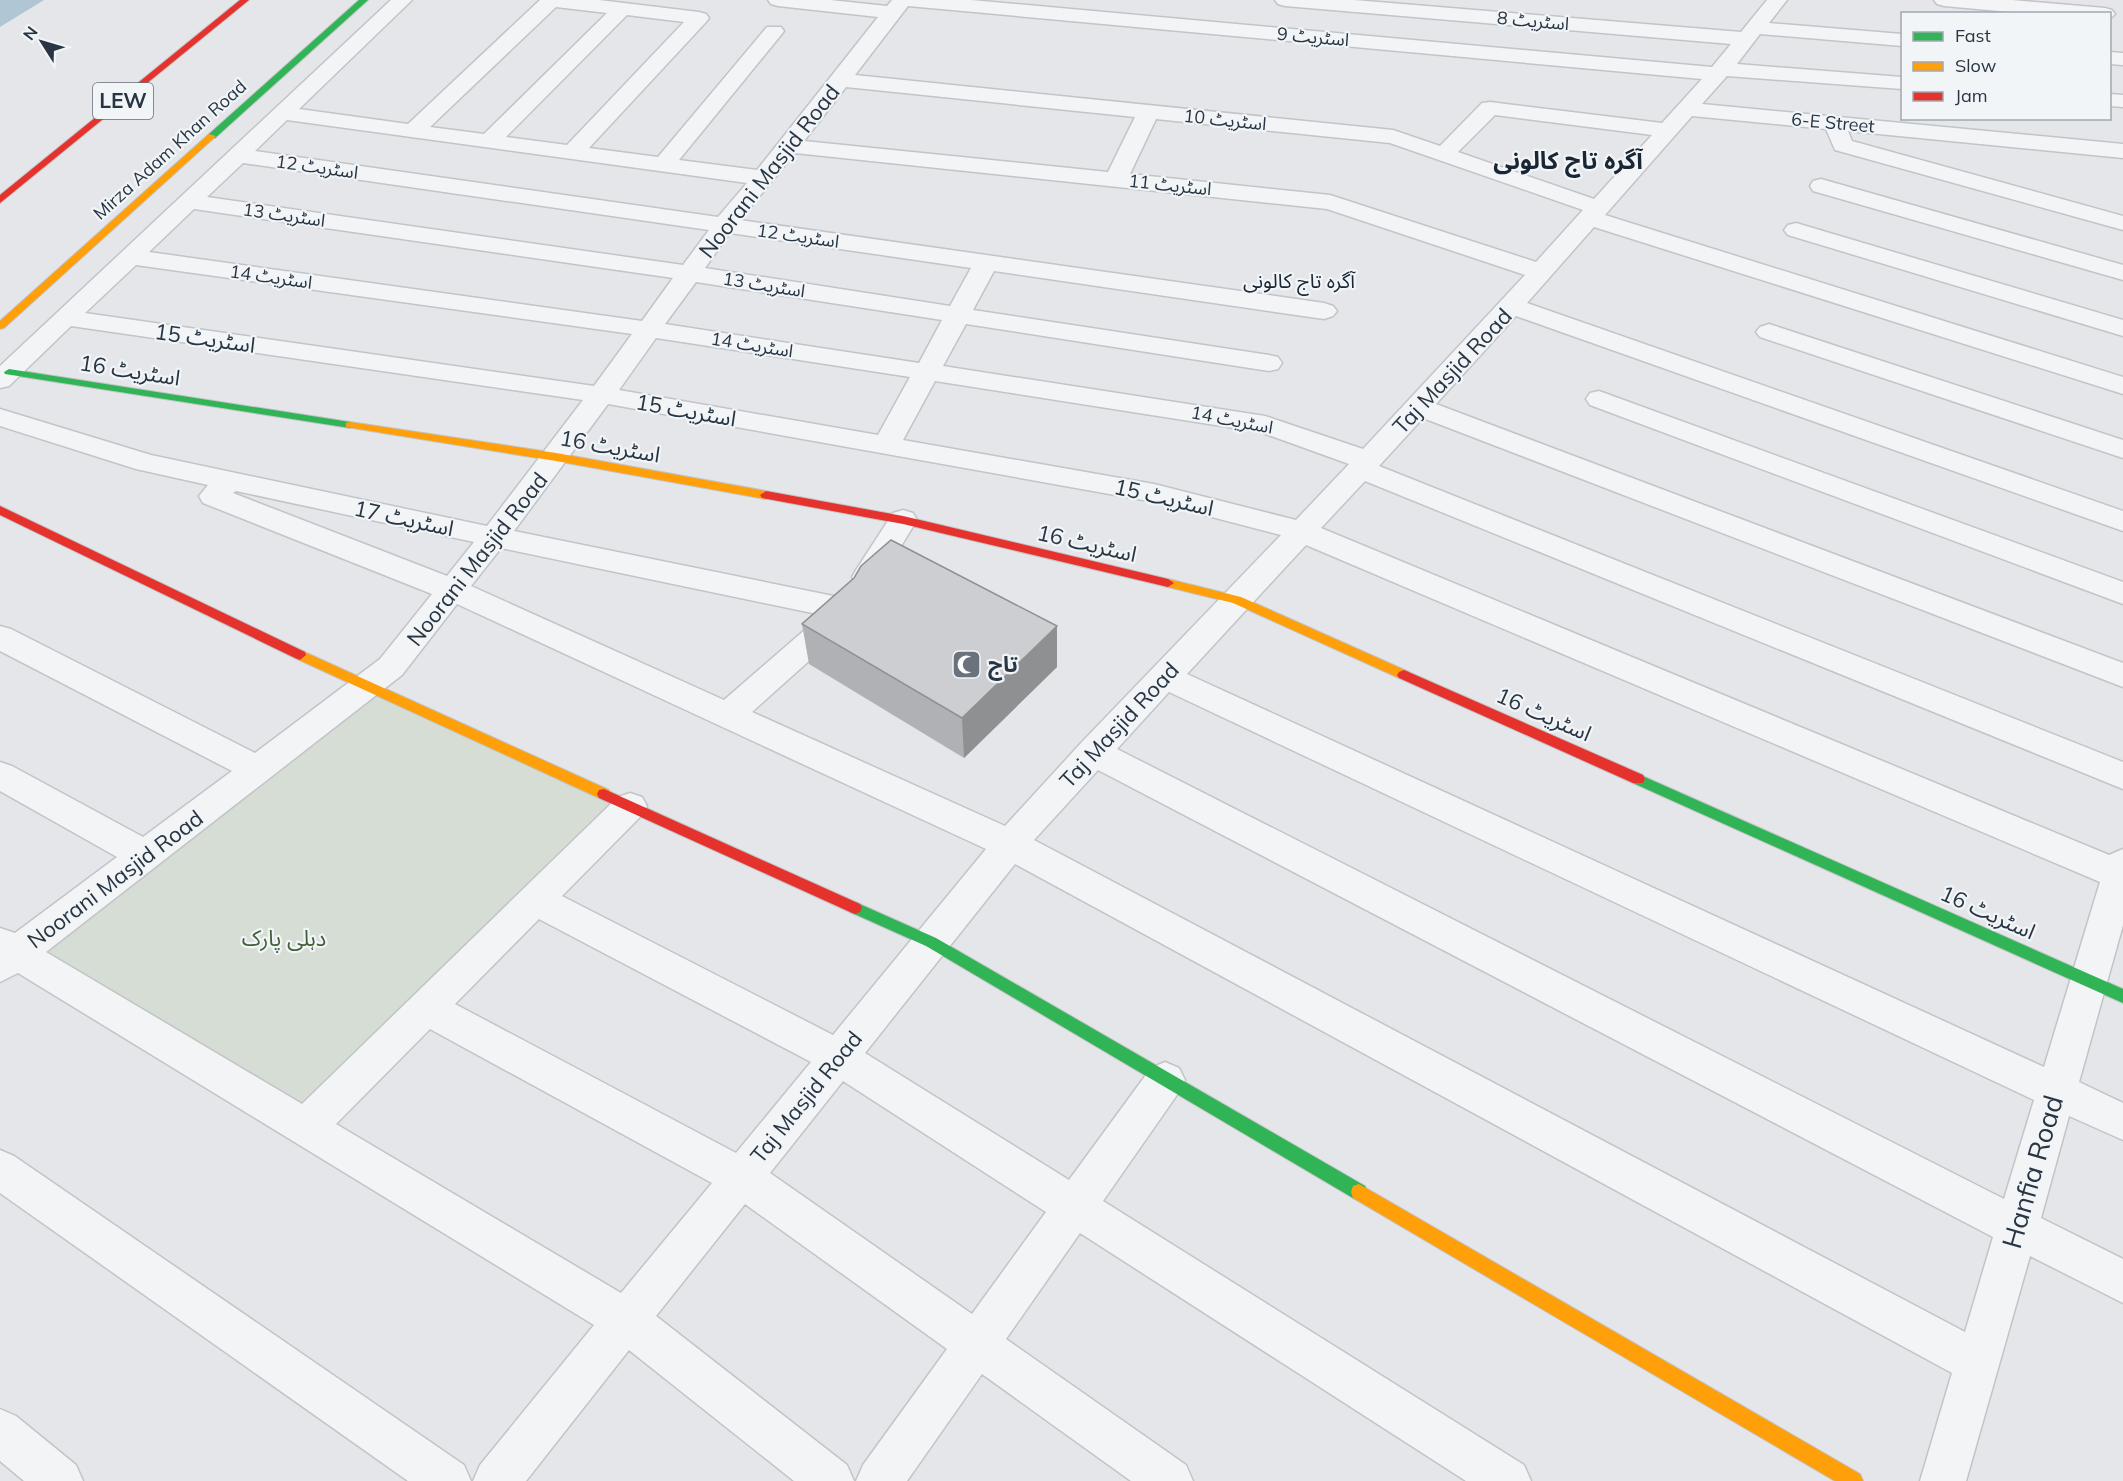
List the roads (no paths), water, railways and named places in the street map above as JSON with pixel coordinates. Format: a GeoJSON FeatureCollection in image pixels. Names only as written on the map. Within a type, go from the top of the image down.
{"type":"FeatureCollection","features":[{"type":"Feature","properties":{"kind":"main road","name":"LEW"},"geometry":{"type":"LineString","coordinates":[[0,200],[244,0]]}},
{"type":"Feature","properties":{"kind":"main road","name":"Mirza Adam Khan Road"},"geometry":{"type":"LineString","coordinates":[[0,326],[364,0]]}},
{"type":"Feature","properties":{"kind":"main road","name":"اسٹریٹ 16"},"geometry":{"type":"LineString","coordinates":[[4,376],[556,457],[903,520],[1237,600],[2105,988]]}},
{"type":"Feature","properties":{"kind":"main road"},"geometry":{"type":"LineString","coordinates":[[0,510],[366,687],[931,942],[1853,1481]]}},
{"type":"Feature","properties":{"kind":"street"},"geometry":{"type":"LineString","coordinates":[[4,376],[402,0]]}},
{"type":"Feature","properties":{"kind":"street"},"geometry":{"type":"LineString","coordinates":[[413,131],[551,0],[622,9],[704,12],[573,152]]}},
{"type":"Feature","properties":{"kind":"street","name":"اسٹریٹ 9"},"geometry":{"type":"LineString","coordinates":[[778,0],[900,4],[1720,71],[1901,83]]}},
{"type":"Feature","properties":{"kind":"street","name":"اسٹریٹ 8"},"geometry":{"type":"LineString","coordinates":[[1285,0],[1762,14],[1901,40]]}},
{"type":"Feature","properties":{"kind":"street"},"geometry":{"type":"LineString","coordinates":[[1944,0],[2081,12]]}},
{"type":"Feature","properties":{"kind":"street","name":"Noorani Masjid Road"},"geometry":{"type":"LineString","coordinates":[[6,954],[146,856],[391,667],[556,457],[724,225],[900,4]]}},
{"type":"Feature","properties":{"kind":"street"},"geometry":{"type":"LineString","coordinates":[[489,141],[622,9]]}},
{"type":"Feature","properties":{"kind":"street","name":"Taj Masjid Road"},"geometry":{"type":"LineString","coordinates":[[496,1481],[1010,844],[1093,752],[1419,407],[1541,273],[1720,71],[1762,14]]}},
{"type":"Feature","properties":{"kind":"street"},"geometry":{"type":"LineString","coordinates":[[664,165],[774,31]]}},
{"type":"Feature","properties":{"kind":"street","name":"اسٹریٹ 10"},"geometry":{"type":"LineString","coordinates":[[840,80],[1393,137],[1444,154],[1595,213],[2123,386]]}},
{"type":"Feature","properties":{"kind":"street","name":"6-E Street"},"geometry":{"type":"LineString","coordinates":[[1444,154],[1490,108],[1677,120],[1834,123],[2123,151]]}},
{"type":"Feature","properties":{"kind":"street"},"geometry":{"type":"LineString","coordinates":[[1116,180],[1148,112]]}},
{"type":"Feature","properties":{"kind":"street"},"geometry":{"type":"LineString","coordinates":[[281,113],[763,178]]}},
{"type":"Feature","properties":{"kind":"street"},"geometry":{"type":"LineString","coordinates":[[1834,123],[1843,145],[2123,224]]}},
{"type":"Feature","properties":{"kind":"street"},"geometry":{"type":"LineString","coordinates":[[1984,137],[2112,171]]}},
{"type":"Feature","properties":{"kind":"street","name":"اسٹریٹ 11"},"geometry":{"type":"LineString","coordinates":[[789,146],[1330,202],[1541,273]]}},
{"type":"Feature","properties":{"kind":"street","name":"اسٹریٹ 12"},"geometry":{"type":"LineString","coordinates":[[237,155],[1324,310]]}},
{"type":"Feature","properties":{"kind":"street"},"geometry":{"type":"LineString","coordinates":[[1821,186],[2123,273]]}},
{"type":"Feature","properties":{"kind":"street","name":"اسٹریٹ 13"},"geometry":{"type":"LineString","coordinates":[[188,201],[688,273],[1269,363]]}},
{"type":"Feature","properties":{"kind":"street"},"geometry":{"type":"LineString","coordinates":[[1796,230],[2123,328]]}},
{"type":"Feature","properties":{"kind":"street","name":"اسٹریٹ 14"},"geometry":{"type":"LineString","coordinates":[[130,257],[648,329],[1265,424],[2123,776]]}},
{"type":"Feature","properties":{"kind":"street"},"geometry":{"type":"LineString","coordinates":[[886,446],[986,263]]}},
{"type":"Feature","properties":{"kind":"street"},"geometry":{"type":"LineString","coordinates":[[1511,306],[2123,521]]}},
{"type":"Feature","properties":{"kind":"street","name":"اسٹریٹ 15"},"geometry":{"type":"LineString","coordinates":[[66,318],[602,395],[1154,493],[1301,531],[2122,871]]}},
{"type":"Feature","properties":{"kind":"street"},"geometry":{"type":"LineString","coordinates":[[1769,332],[2123,449]]}},
{"type":"Feature","properties":{"kind":"street"},"geometry":{"type":"LineString","coordinates":[[1599,399],[2123,593]]}},
{"type":"Feature","properties":{"kind":"street"},"geometry":{"type":"LineString","coordinates":[[1419,407],[2123,675]]}},
{"type":"Feature","properties":{"kind":"street","name":"اسٹریٹ 17"},"geometry":{"type":"LineString","coordinates":[[0,417],[146,463],[847,609]]}},
{"type":"Feature","properties":{"kind":"street"},"geometry":{"type":"LineString","coordinates":[[230,481],[213,496],[453,590],[1010,844],[1977,1362]]}},
{"type":"Feature","properties":{"kind":"street"},"geometry":{"type":"LineString","coordinates":[[728,715],[847,609],[903,520]]}},
{"type":"Feature","properties":{"kind":"street"},"geometry":{"type":"LineString","coordinates":[[0,637],[258,769]]}},
{"type":"Feature","properties":{"kind":"street"},"geometry":{"type":"LineString","coordinates":[[1165,677],[2123,1122]]}},
{"type":"Feature","properties":{"kind":"street"},"geometry":{"type":"LineString","coordinates":[[1093,752],[2123,1282]]}},
{"type":"Feature","properties":{"kind":"street"},"geometry":{"type":"LineString","coordinates":[[0,775],[146,856]]}},
{"type":"Feature","properties":{"kind":"street"},"geometry":{"type":"LineString","coordinates":[[306,1127],[630,806]]}},
{"type":"Feature","properties":{"kind":"street","name":"Hanfia Road"},"geometry":{"type":"LineString","coordinates":[[1942,1481],[2057,1090],[2105,988],[2122,871]]}},
{"type":"Feature","properties":{"kind":"street"},"geometry":{"type":"LineString","coordinates":[[536,900],[838,1057],[1508,1481]]}},
{"type":"Feature","properties":{"kind":"street"},"geometry":{"type":"LineString","coordinates":[[6,954],[306,1127],[626,1320],[831,1481]]}},
{"type":"Feature","properties":{"kind":"street"},"geometry":{"type":"LineString","coordinates":[[426,1008],[741,1177],[1170,1481]]}},
{"type":"Feature","properties":{"kind":"street"},"geometry":{"type":"LineString","coordinates":[[879,1481],[1165,1080]]}},
{"type":"Feature","properties":{"kind":"street"},"geometry":{"type":"LineString","coordinates":[[0,1169],[448,1481]]}},
{"type":"Feature","properties":{"kind":"street"},"geometry":{"type":"LineString","coordinates":[[0,1432],[60,1481]]}},
{"type":"Feature","properties":{"kind":"water"},"geometry":{"type":"Polygon","coordinates":[[[0,0],[44,0],[0,27],[0,0]]]}},
{"type":"Feature","properties":{"kind":"place","name":"تاج"},"geometry":{"type":"Point","coordinates":[967,664]}},
{"type":"Feature","properties":{"kind":"district","name":"آگرہ تاج کالونی"},"geometry":{"type":"Point","coordinates":[1568,161]}},
{"type":"Feature","properties":{"kind":"district","name":"آگرہ تاج کالونی"},"geometry":{"type":"Point","coordinates":[1299,281]}},
{"type":"Feature","properties":{"kind":"park label","name":"دہلی پارک"},"geometry":{"type":"Point","coordinates":[284,938]}}]}
